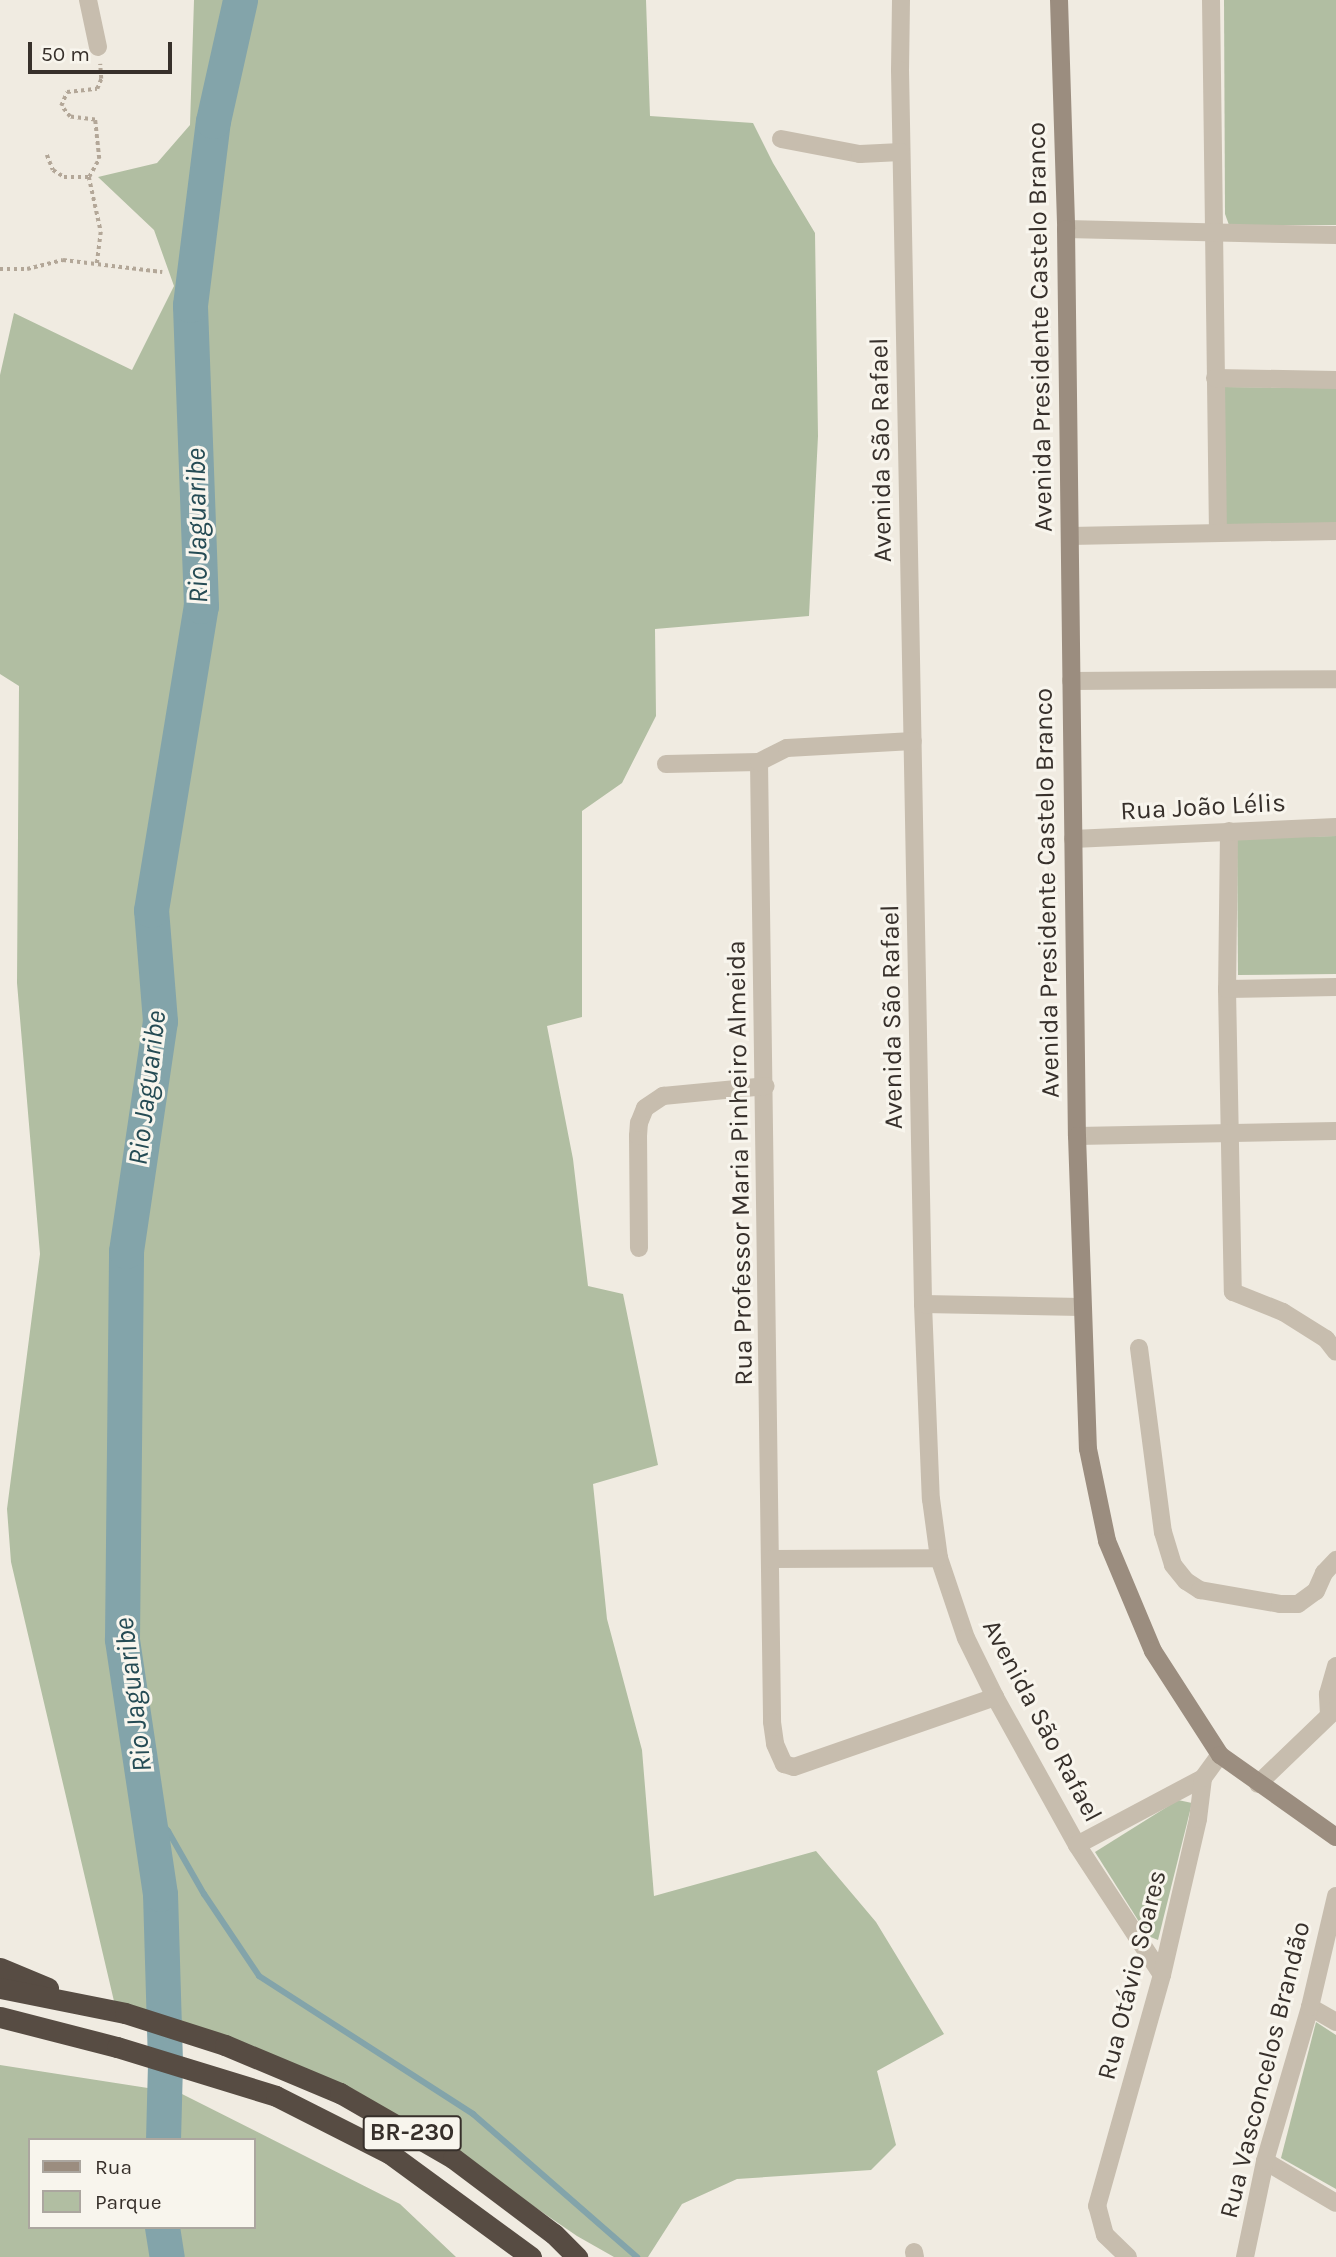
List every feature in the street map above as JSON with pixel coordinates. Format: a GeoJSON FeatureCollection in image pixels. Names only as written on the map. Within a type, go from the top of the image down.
{"type":"FeatureCollection","features":[{"type":"Feature","properties":{"kind":"highway"},"geometry":{"type":"LineString","coordinates":[[0,1968],[85,2004]]}},
{"type":"Feature","properties":{"kind":"highway","name":"BR-230"},"geometry":{"type":"LineString","coordinates":[[0,1988],[125,2013],[225,2045],[340,2093],[405,2129],[474,2173],[554,2234],[577,2257]]}},
{"type":"Feature","properties":{"kind":"highway","name":"BR-230"},"geometry":{"type":"LineString","coordinates":[[0,2017],[117,2047],[276,2096],[389,2153],[531,2257]]}},
{"type":"Feature","properties":{"kind":"highway"},"geometry":{"type":"LineString","coordinates":[[0,2033],[37,2026]]}},
{"type":"Feature","properties":{"kind":"main road","name":"Avenida Presidente Castelo Branco"},"geometry":{"type":"LineString","coordinates":[[1059,0],[1066,229],[1077,1136],[1088,1449],[1107,1541],[1153,1651],[1220,1755],[1336,1837]]}},
{"type":"Feature","properties":{"kind":"street"},"geometry":{"type":"LineString","coordinates":[[88,0],[98,47]]}},
{"type":"Feature","properties":{"kind":"street","name":"Avenida São Rafael"},"geometry":{"type":"LineString","coordinates":[[901,0],[901,152],[923,1304],[931,1499],[939,1558],[967,1638],[995,1697],[1077,1845],[1162,1975]]}},
{"type":"Feature","properties":{"kind":"street"},"geometry":{"type":"LineString","coordinates":[[1211,0],[1218,533]]}},
{"type":"Feature","properties":{"kind":"street"},"geometry":{"type":"LineString","coordinates":[[780,139],[860,154],[901,152]]}},
{"type":"Feature","properties":{"kind":"street"},"geometry":{"type":"LineString","coordinates":[[1066,229],[1336,235]]}},
{"type":"Feature","properties":{"kind":"street"},"geometry":{"type":"LineString","coordinates":[[1215,378],[1336,380]]}},
{"type":"Feature","properties":{"kind":"street"},"geometry":{"type":"LineString","coordinates":[[1070,536],[1336,531]]}},
{"type":"Feature","properties":{"kind":"street"},"geometry":{"type":"LineString","coordinates":[[1071,681],[1336,679]]}},
{"type":"Feature","properties":{"kind":"street"},"geometry":{"type":"LineString","coordinates":[[666,764],[760,762],[787,748],[913,741]]}},
{"type":"Feature","properties":{"kind":"street","name":"Rua Professor Maria Pinheiro Almeida"},"geometry":{"type":"LineString","coordinates":[[760,762],[772,1722],[779,1755],[784,1764],[794,1767],[995,1697]]}},
{"type":"Feature","properties":{"kind":"street","name":"Rua João Lélis"},"geometry":{"type":"LineString","coordinates":[[1073,839],[1336,827]]}},
{"type":"Feature","properties":{"kind":"street"},"geometry":{"type":"LineString","coordinates":[[1229,831],[1227,989],[1233,1292],[1283,1312],[1325,1339],[1336,1352]]}},
{"type":"Feature","properties":{"kind":"street"},"geometry":{"type":"LineString","coordinates":[[1227,989],[1336,987]]}},
{"type":"Feature","properties":{"kind":"street"},"geometry":{"type":"LineString","coordinates":[[639,1248],[638,1136],[639,1123],[645,1108],[663,1096],[766,1086]]}},
{"type":"Feature","properties":{"kind":"street"},"geometry":{"type":"LineString","coordinates":[[1077,1136],[1336,1130]]}},
{"type":"Feature","properties":{"kind":"street"},"geometry":{"type":"LineString","coordinates":[[923,1304],[1081,1307]]}},
{"type":"Feature","properties":{"kind":"street"},"geometry":{"type":"LineString","coordinates":[[1139,1348],[1163,1532],[1173,1565],[1186,1581],[1200,1590],[1280,1604],[1298,1604],[1316,1591],[1324,1573],[1336,1560]]}},
{"type":"Feature","properties":{"kind":"street"},"geometry":{"type":"LineString","coordinates":[[772,1559],[939,1558]]}},
{"type":"Feature","properties":{"kind":"street"},"geometry":{"type":"LineString","coordinates":[[1258,1784],[1333,1712],[1328,1694],[1336,1666]]}},
{"type":"Feature","properties":{"kind":"street","name":"Rua Otávio Soares"},"geometry":{"type":"LineString","coordinates":[[1077,1845],[1203,1778],[1220,1755]]}},
{"type":"Feature","properties":{"kind":"street","name":"Rua Otávio Soares"},"geometry":{"type":"LineString","coordinates":[[1128,2257],[1105,2235],[1098,2220],[1097,2206],[1162,1975],[1198,1819],[1203,1778]]}},
{"type":"Feature","properties":{"kind":"street","name":"Rua Vasconcelos Brandão"},"geometry":{"type":"LineString","coordinates":[[1245,2257],[1265,2161],[1310,2007],[1336,1896]]}},
{"type":"Feature","properties":{"kind":"street"},"geometry":{"type":"LineString","coordinates":[[1310,2007],[1336,2022]]}},
{"type":"Feature","properties":{"kind":"street"},"geometry":{"type":"LineString","coordinates":[[1265,2161],[1336,2203]]}},
{"type":"Feature","properties":{"kind":"path"},"geometry":{"type":"LineString","coordinates":[[97,264],[101,232],[89,177],[99,159],[95,120],[70,117],[61,106],[67,92],[97,89],[101,79],[98,47]]}},
{"type":"Feature","properties":{"kind":"path"},"geometry":{"type":"LineString","coordinates":[[47,155],[53,170],[64,177],[89,177]]}},
{"type":"Feature","properties":{"kind":"path"},"geometry":{"type":"LineString","coordinates":[[0,269],[27,269],[63,260],[162,272]]}},
{"type":"Feature","properties":{"kind":"green space"},"geometry":{"type":"Polygon","coordinates":[[[194,0],[646,0],[650,116],[753,123],[773,163],[815,233],[818,436],[809,616],[655,629],[656,716],[622,783],[582,811],[582,1017],[547,1026],[573,1159],[588,1286],[623,1294],[658,1465],[593,1484],[607,1619],[642,1750],[654,1896],[816,1851],[876,1922],[944,2034],[877,2071],[896,2145],[871,2170],[737,2179],[682,2204],[648,2257],[614,2257],[577,2236],[482,2171],[355,2090],[117,2014],[11,1562],[7,1509],[40,1254],[17,983],[19,686],[0,674],[0,375],[14,313],[132,370],[174,286],[154,230],[98,177],[157,163],[190,125],[194,0]]]}},
{"type":"Feature","properties":{"kind":"green space"},"geometry":{"type":"Polygon","coordinates":[[[1224,0],[1336,0],[1336,225],[1229,225],[1225,214],[1224,0]]]}},
{"type":"Feature","properties":{"kind":"green space"},"geometry":{"type":"Polygon","coordinates":[[[1225,387],[1336,388],[1336,531],[1224,529],[1225,387]]]}},
{"type":"Feature","properties":{"kind":"green space"},"geometry":{"type":"Polygon","coordinates":[[[1336,836],[1336,974],[1238,975],[1237,838],[1336,836]]]}},
{"type":"Feature","properties":{"kind":"green space"},"geometry":{"type":"Polygon","coordinates":[[[1178,1800],[1192,1803],[1158,1940],[1148,1936],[1095,1852],[1178,1800]]]}},
{"type":"Feature","properties":{"kind":"green space"},"geometry":{"type":"Polygon","coordinates":[[[1316,2022],[1336,2035],[1336,2189],[1281,2158],[1316,2022]]]}},
{"type":"Feature","properties":{"kind":"green space"},"geometry":{"type":"Polygon","coordinates":[[[0,2065],[180,2093],[400,2204],[456,2257],[0,2257],[0,2065]]]}},
{"type":"Feature","properties":{"kind":"waterway","name":"Rio Jaguaribe"},"geometry":{"type":"LineString","coordinates":[[163,2138],[165,2062],[160,1894],[122,1639],[126,1251],[160,1021],[151,910],[201,606],[190,305],[213,121],[240,0]]}},
{"type":"Feature","properties":{"kind":"waterway"},"geometry":{"type":"LineString","coordinates":[[146,1803],[168,1831],[204,1894],[259,1976],[473,2114],[637,2257]]}},
{"type":"Feature","properties":{"kind":"waterway","name":"Rio Jaguaribe"},"geometry":{"type":"LineString","coordinates":[[162,2229],[167,2257]]}}]}
